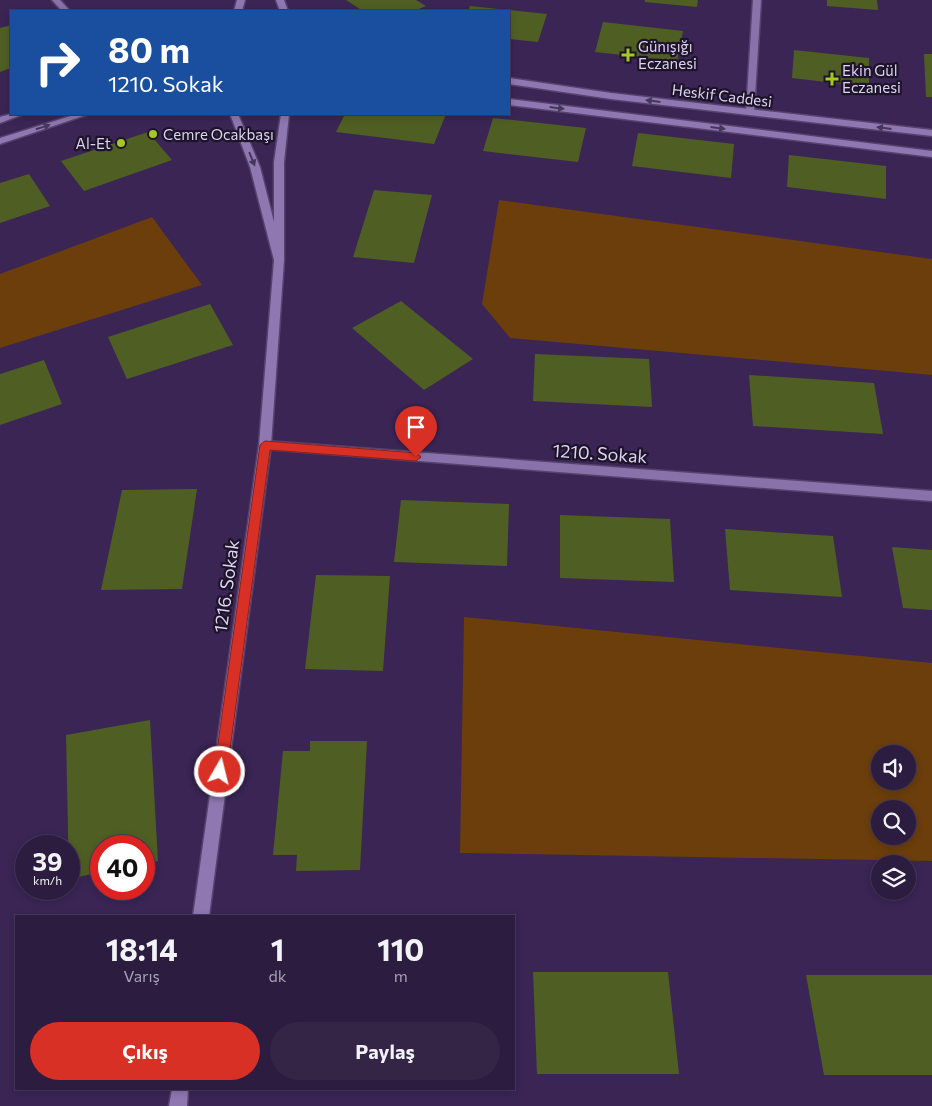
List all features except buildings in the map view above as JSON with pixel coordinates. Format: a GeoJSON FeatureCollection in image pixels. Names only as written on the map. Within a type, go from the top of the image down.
{"type":"FeatureCollection","features":[{"type":"Feature","properties":{"kind":"street"},"geometry":{"type":"LineString","coordinates":[[56,0],[65,10]]}},
{"type":"Feature","properties":{"kind":"street"},"geometry":{"type":"LineString","coordinates":[[750,112],[757,0]]}},
{"type":"Feature","properties":{"kind":"street","name":"Heskif Caddesi"},"geometry":{"type":"LineString","coordinates":[[510,81],[932,134]]}},
{"type":"Feature","properties":{"kind":"street"},"geometry":{"type":"LineString","coordinates":[[510,102],[932,154]]}},
{"type":"Feature","properties":{"kind":"street"},"geometry":{"type":"LineString","coordinates":[[0,120],[17,115]]}},
{"type":"Feature","properties":{"kind":"street"},"geometry":{"type":"LineString","coordinates":[[0,141],[82,115]]}},
{"type":"Feature","properties":{"kind":"street"},"geometry":{"type":"LineString","coordinates":[[234,115],[255,167],[279,260]]}},
{"type":"Feature","properties":{"kind":"street"},"geometry":{"type":"LineString","coordinates":[[279,260],[279,162],[284,115]]}},
{"type":"Feature","properties":{"kind":"street","name":"1216. Sokak"},"geometry":{"type":"LineString","coordinates":[[201,915],[265,445],[279,260]]}},
{"type":"Feature","properties":{"kind":"street","name":"1210. Sokak"},"geometry":{"type":"LineString","coordinates":[[265,445],[932,496]]}},
{"type":"Feature","properties":{"kind":"street"},"geometry":{"type":"LineString","coordinates":[[178,1106],[180,1090]]}},
{"type":"Feature","properties":{"kind":"shaded area"},"geometry":{"type":"Polygon","coordinates":[[[499,200],[932,259],[932,375],[510,338],[482,304],[499,200]]]}},
{"type":"Feature","properties":{"kind":"shaded area"},"geometry":{"type":"Polygon","coordinates":[[[152,217],[202,285],[0,348],[0,274],[152,217]]]}},
{"type":"Feature","properties":{"kind":"shaded area"},"geometry":{"type":"Polygon","coordinates":[[[464,617],[932,663],[932,861],[916,861],[916,855],[871,855],[871,860],[460,853],[464,617]]]}},
{"type":"Feature","properties":{"kind":"place","name":"Günışığı Eczanesi"},"geometry":{"type":"Point","coordinates":[628,55]}},
{"type":"Feature","properties":{"kind":"place","name":"Ekin Gül Eczanesi"},"geometry":{"type":"Point","coordinates":[832,79]}},
{"type":"Feature","properties":{"kind":"place","name":"Cemre Ocakbaşı"},"geometry":{"type":"Point","coordinates":[153,134]}},
{"type":"Feature","properties":{"kind":"place","name":"Al-Et"},"geometry":{"type":"Point","coordinates":[121,143]}},
{"type":"Feature","properties":{"kind":"route"},"geometry":{"type":"LineString","coordinates":[[220,772],[265,445],[416,457]]}}]}
